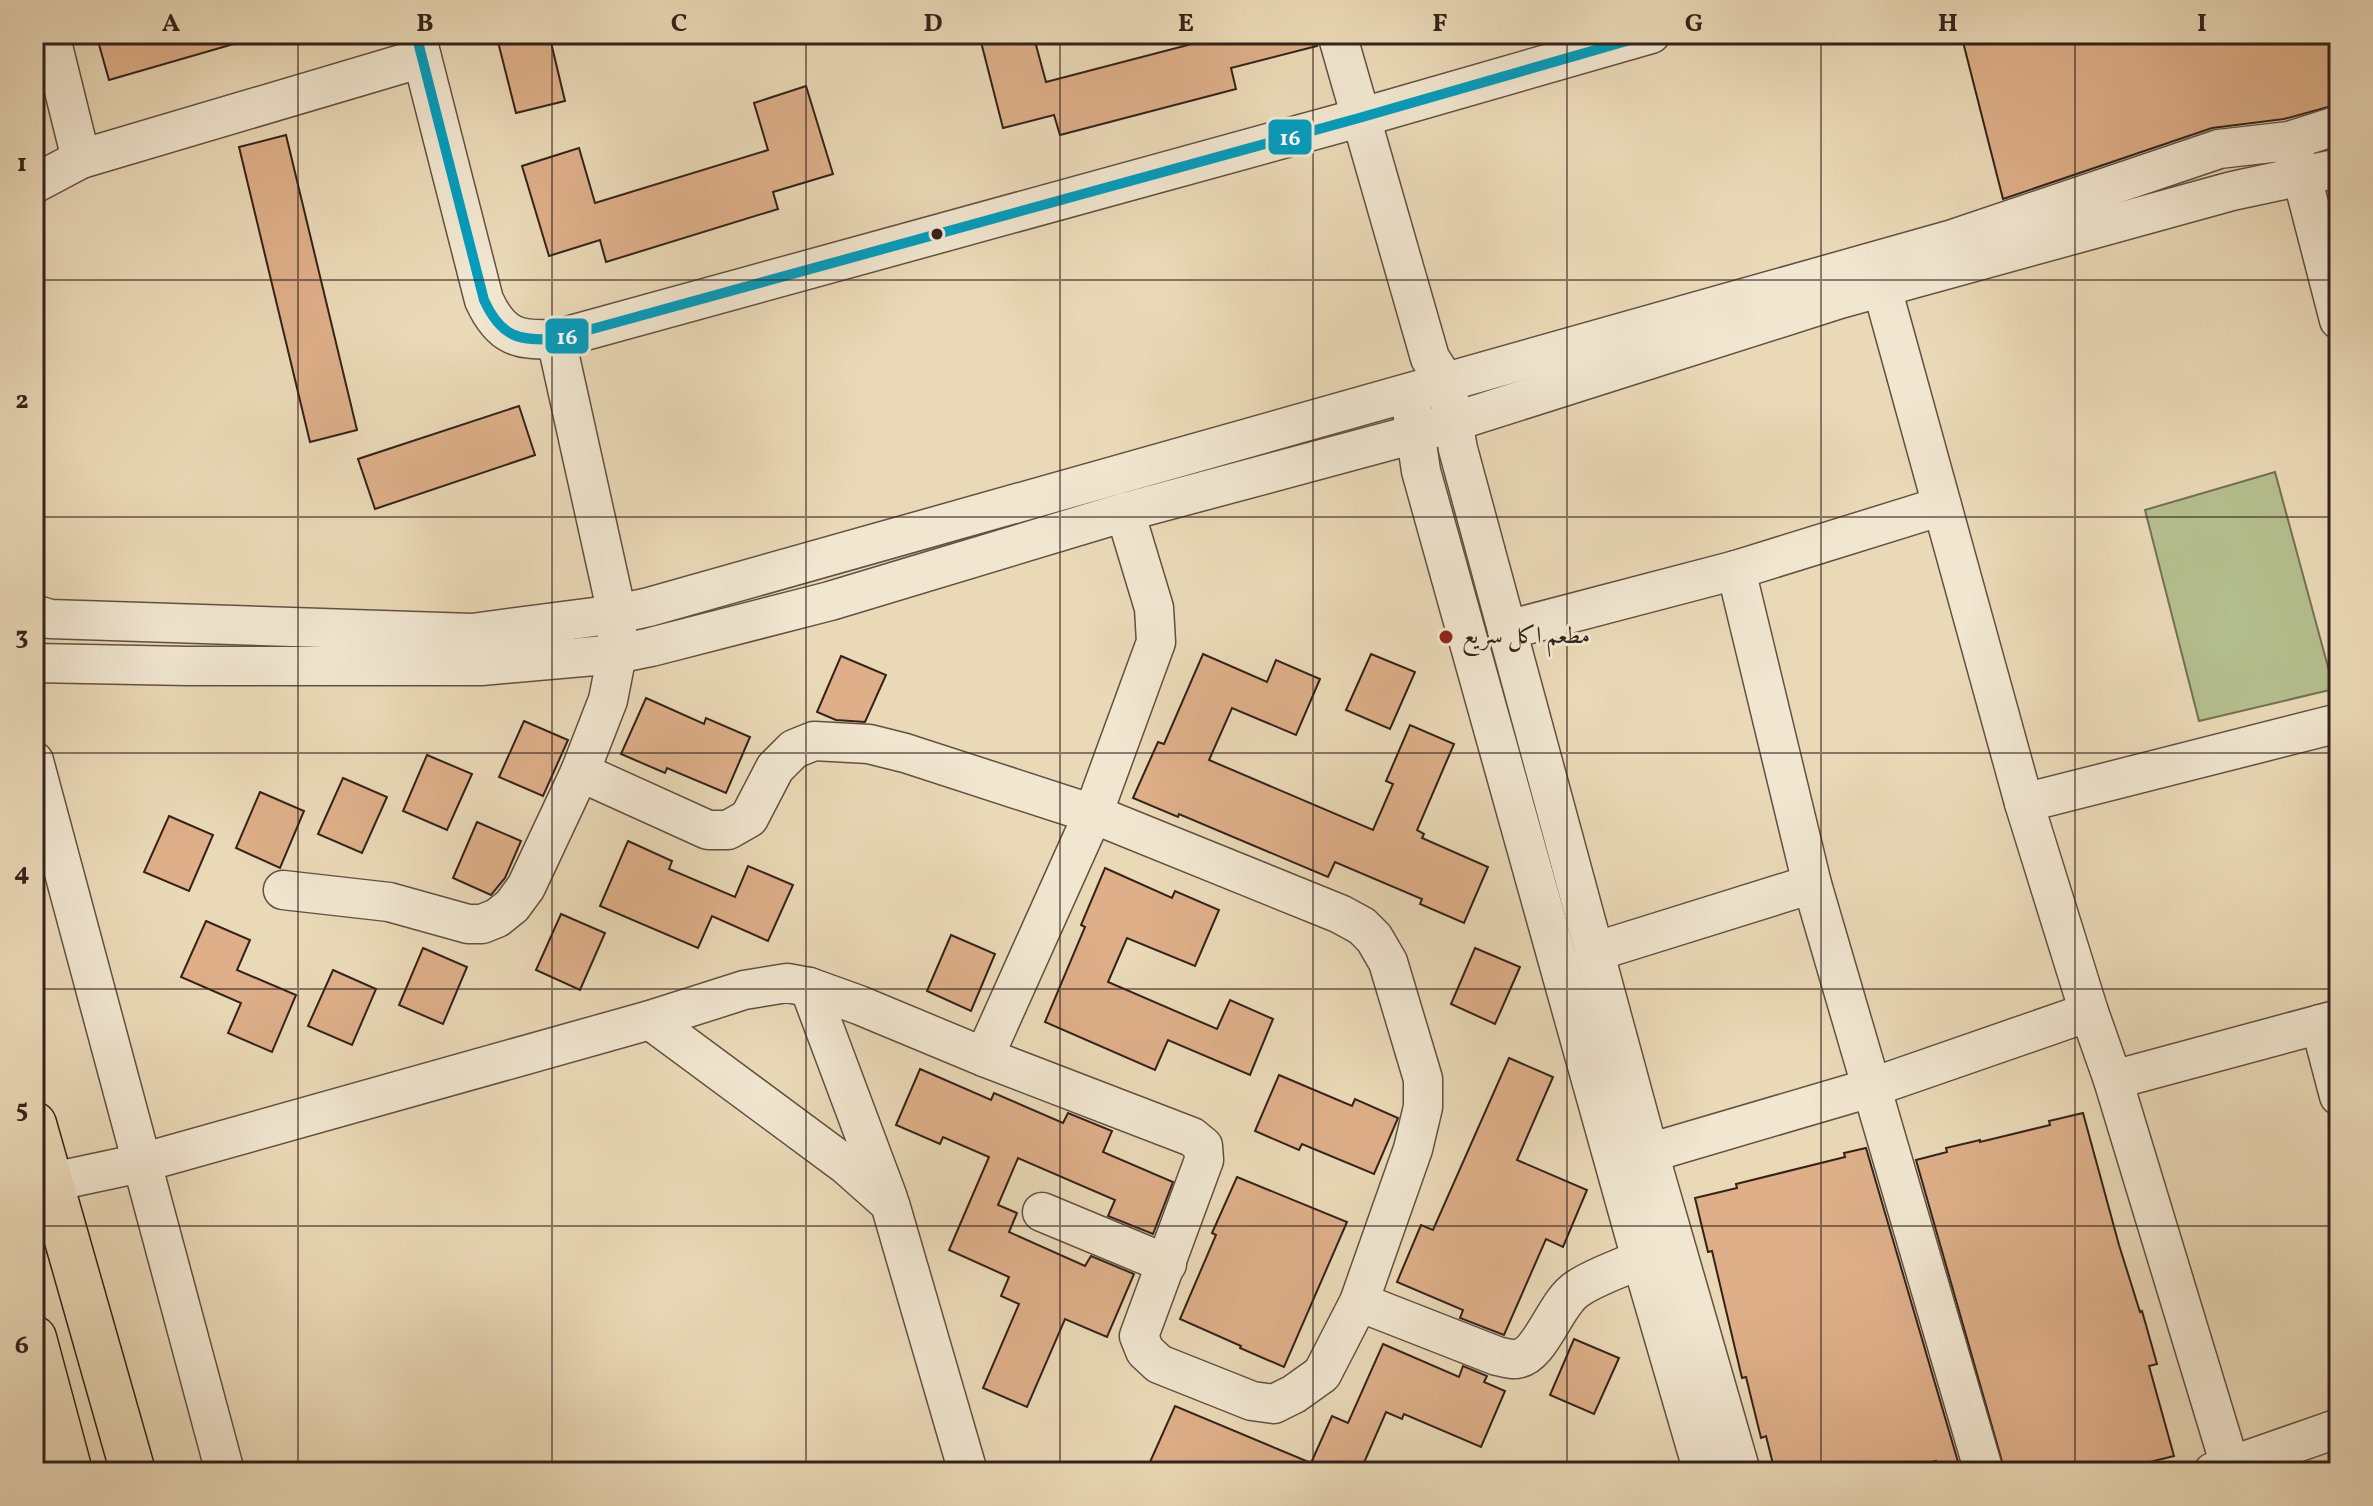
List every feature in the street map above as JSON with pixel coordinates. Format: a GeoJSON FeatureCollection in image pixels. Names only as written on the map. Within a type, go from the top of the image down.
{"type":"FeatureCollection","features":[{"type":"Feature","properties":{"kind":"main road"},"geometry":{"type":"LineString","coordinates":[[34,1124],[133,1472]]}},
{"type":"Feature","properties":{"kind":"main road"},"geometry":{"type":"LineString","coordinates":[[34,1338],[70,1472]]}},
{"type":"Feature","properties":{"kind":"street"},"geometry":{"type":"LineString","coordinates":[[50,34],[81,159]]}},
{"type":"Feature","properties":{"kind":"street"},"geometry":{"type":"LineString","coordinates":[[1337,34],[1429,378],[1453,420],[1458,449],[1649,1153],[1741,1472]]}},
{"type":"Feature","properties":{"kind":"street"},"geometry":{"type":"LineString","coordinates":[[34,184],[81,159],[419,46],[484,300],[492,318],[506,331],[526,340],[556,339],[1359,118],[1651,34]]}},
{"type":"Feature","properties":{"kind":"street"},"geometry":{"type":"LineString","coordinates":[[34,663],[481,666],[617,654],[830,601],[1125,512],[1415,434],[1878,275],[1953,239],[2219,149],[2289,141],[2339,125]]}},
{"type":"Feature","properties":{"kind":"street"},"geometry":{"type":"LineString","coordinates":[[2289,141],[2302,177],[2339,320]]}},
{"type":"Feature","properties":{"kind":"street"},"geometry":{"type":"LineString","coordinates":[[34,614],[50,619],[472,633],[617,614],[1429,378],[2339,168]]}},
{"type":"Feature","properties":{"kind":"street"},"geometry":{"type":"LineString","coordinates":[[1878,275],[2024,803],[2113,1080],[2226,1470],[2339,1428]]}},
{"type":"Feature","properties":{"kind":"street"},"geometry":{"type":"LineString","coordinates":[[283,890],[389,902],[468,924],[482,924],[497,918],[512,906],[526,887],[580,772],[608,700],[617,654],[617,614],[556,339]]}},
{"type":"Feature","properties":{"kind":"street"},"geometry":{"type":"LineString","coordinates":[[1429,378],[1415,434],[1421,471],[1703,1472]]}},
{"type":"Feature","properties":{"kind":"street"},"geometry":{"type":"LineString","coordinates":[[1507,630],[1736,570],[1942,506]]}},
{"type":"Feature","properties":{"kind":"street"},"geometry":{"type":"LineString","coordinates":[[984,1057],[1093,814],[1156,642],[1154,608],[1125,512]]}},
{"type":"Feature","properties":{"kind":"street"},"geometry":{"type":"LineString","coordinates":[[1736,570],[1812,884],[1984,1472]]}},
{"type":"Feature","properties":{"kind":"street"},"geometry":{"type":"LineString","coordinates":[[2024,803],[2339,723]]}},
{"type":"Feature","properties":{"kind":"street"},"geometry":{"type":"LineString","coordinates":[[52,1182],[141,1163],[650,1020],[744,990],[787,983],[809,987],[859,1005],[1192,1137],[1203,1146],[1204,1160],[1139,1336],[1145,1351],[1159,1364],[1252,1401],[1274,1404],[1322,1374],[1359,1302],[1413,1149],[1423,1107],[1423,1079],[1388,962],[1374,938],[1362,926],[1340,914],[1093,814],[869,744],[814,741],[794,749],[775,768],[749,818],[728,830],[708,830],[580,772]]}},
{"type":"Feature","properties":{"kind":"street"},"geometry":{"type":"LineString","coordinates":[[34,761],[225,1472]]}},
{"type":"Feature","properties":{"kind":"street"},"geometry":{"type":"LineString","coordinates":[[1594,952],[1812,884]]}},
{"type":"Feature","properties":{"kind":"street"},"geometry":{"type":"LineString","coordinates":[[809,987],[890,1204],[968,1472]]}},
{"type":"Feature","properties":{"kind":"street"},"geometry":{"type":"LineString","coordinates":[[1649,1153],[1870,1088],[2089,1012]]}},
{"type":"Feature","properties":{"kind":"street"},"geometry":{"type":"LineString","coordinates":[[650,1020],[846,1165],[890,1204]]}},
{"type":"Feature","properties":{"kind":"street"},"geometry":{"type":"LineString","coordinates":[[2113,1080],[2330,1021],[2339,1096]]}},
{"type":"Feature","properties":{"kind":"street"},"geometry":{"type":"LineString","coordinates":[[1042,1212],[1167,1264]]}},
{"type":"Feature","properties":{"kind":"street"},"geometry":{"type":"LineString","coordinates":[[1359,1302],[1497,1356],[1517,1360],[1529,1353],[1565,1298],[1577,1288],[1641,1259]]}},
{"type":"Feature","properties":{"kind":"green space"},"geometry":{"type":"Polygon","coordinates":[[[2275,472],[2334,689],[2199,721],[2145,510],[2275,472]]]}},
{"type":"Feature","properties":{"kind":"building"},"geometry":{"type":"Polygon","coordinates":[[[96,34],[243,34],[244,41],[109,80],[96,34]]]}},
{"type":"Feature","properties":{"kind":"building"},"geometry":{"type":"Polygon","coordinates":[[[496,34],[549,34],[565,101],[516,113],[496,34]]]}},
{"type":"Feature","properties":{"kind":"building"},"geometry":{"type":"Polygon","coordinates":[[[996,34],[1033,34],[1046,82],[1230,34],[1316,34],[1317,46],[1231,68],[1236,89],[1060,135],[1054,115],[1003,128],[980,38],[996,34]]]}},
{"type":"Feature","properties":{"kind":"building"},"geometry":{"type":"Polygon","coordinates":[[[1961,34],[2339,34],[2339,104],[2284,119],[2212,128],[2003,199],[1961,34]]]}},
{"type":"Feature","properties":{"kind":"building"},"geometry":{"type":"Polygon","coordinates":[[[806,86],[833,174],[773,192],[778,209],[606,262],[600,240],[549,256],[522,166],[579,148],[595,203],[768,150],[754,103],[806,86]]]}},
{"type":"Feature","properties":{"kind":"building"},"geometry":{"type":"Polygon","coordinates":[[[286,135],[357,430],[310,442],[239,147],[286,135]]]}},
{"type":"Feature","properties":{"kind":"building"},"geometry":{"type":"Polygon","coordinates":[[[519,406],[535,455],[375,509],[358,459],[519,406]]]}},
{"type":"Feature","properties":{"kind":"building"},"geometry":{"type":"Polygon","coordinates":[[[1203,654],[1267,682],[1276,660],[1320,679],[1296,735],[1232,708],[1209,760],[1373,830],[1393,784],[1386,781],[1410,725],[1454,744],[1417,830],[1424,834],[1422,838],[1488,867],[1464,923],[1420,904],[1422,899],[1335,862],[1328,877],[1179,814],[1178,817],[1133,798],[1158,742],[1164,744],[1203,654]]]}},
{"type":"Feature","properties":{"kind":"building"},"geometry":{"type":"Polygon","coordinates":[[[1371,654],[1415,672],[1390,729],[1346,710],[1371,654]]]}},
{"type":"Feature","properties":{"kind":"building"},"geometry":{"type":"Polygon","coordinates":[[[841,656],[886,675],[865,722],[836,720],[817,712],[841,656]]]}},
{"type":"Feature","properties":{"kind":"building"},"geometry":{"type":"Polygon","coordinates":[[[646,698],[704,724],[706,718],[750,737],[726,793],[667,768],[665,773],[621,754],[646,698]]]}},
{"type":"Feature","properties":{"kind":"building"},"geometry":{"type":"Polygon","coordinates":[[[524,721],[568,740],[543,796],[499,777],[524,721]]]}},
{"type":"Feature","properties":{"kind":"building"},"geometry":{"type":"Polygon","coordinates":[[[427,755],[472,774],[447,830],[403,811],[427,755]]]}},
{"type":"Feature","properties":{"kind":"building"},"geometry":{"type":"Polygon","coordinates":[[[343,778],[387,797],[362,853],[318,834],[343,778]]]}},
{"type":"Feature","properties":{"kind":"building"},"geometry":{"type":"Polygon","coordinates":[[[260,792],[304,811],[280,868],[236,848],[260,792]]]}},
{"type":"Feature","properties":{"kind":"building"},"geometry":{"type":"Polygon","coordinates":[[[169,816],[213,835],[189,891],[144,872],[169,816]]]}},
{"type":"Feature","properties":{"kind":"building"},"geometry":{"type":"Polygon","coordinates":[[[477,822],[521,841],[505,878],[491,895],[453,878],[477,822]]]}},
{"type":"Feature","properties":{"kind":"building"},"geometry":{"type":"Polygon","coordinates":[[[628,841],[672,861],[669,869],[735,897],[748,866],[793,885],[768,941],[712,916],[698,948],[600,906],[628,841]]]}},
{"type":"Feature","properties":{"kind":"building"},"geometry":{"type":"Polygon","coordinates":[[[1105,868],[1172,898],[1175,891],[1219,910],[1195,966],[1127,938],[1108,982],[1217,1029],[1230,1000],[1273,1019],[1250,1075],[1168,1040],[1155,1070],[1045,1022],[1085,927],[1081,925],[1105,868]]]}},
{"type":"Feature","properties":{"kind":"building"},"geometry":{"type":"Polygon","coordinates":[[[561,914],[605,933],[580,990],[536,970],[561,914]]]}},
{"type":"Feature","properties":{"kind":"building"},"geometry":{"type":"Polygon","coordinates":[[[206,921],[250,940],[237,970],[296,995],[272,1052],[228,1033],[241,1003],[181,977],[206,921]]]}},
{"type":"Feature","properties":{"kind":"building"},"geometry":{"type":"Polygon","coordinates":[[[951,935],[995,954],[971,1011],[927,991],[951,935]]]}},
{"type":"Feature","properties":{"kind":"building"},"geometry":{"type":"Polygon","coordinates":[[[423,948],[467,967],[443,1024],[399,1005],[423,948]]]}},
{"type":"Feature","properties":{"kind":"building"},"geometry":{"type":"Polygon","coordinates":[[[1475,948],[1520,967],[1495,1024],[1451,1004],[1475,948]]]}},
{"type":"Feature","properties":{"kind":"building"},"geometry":{"type":"Polygon","coordinates":[[[333,970],[376,989],[352,1045],[308,1026],[333,970]]]}},
{"type":"Feature","properties":{"kind":"building"},"geometry":{"type":"Polygon","coordinates":[[[1509,1058],[1553,1077],[1517,1160],[1587,1190],[1563,1247],[1546,1239],[1504,1335],[1460,1318],[1463,1310],[1397,1282],[1421,1225],[1433,1230],[1509,1058]]]}},
{"type":"Feature","properties":{"kind":"building"},"geometry":{"type":"Polygon","coordinates":[[[920,1069],[991,1100],[994,1093],[1063,1123],[1068,1113],[1112,1131],[1103,1152],[1173,1182],[1153,1234],[1108,1216],[1115,1200],[1018,1158],[998,1205],[1017,1213],[1009,1232],[1085,1266],[1091,1256],[1134,1274],[1107,1337],[1065,1319],[1027,1407],[983,1388],[1019,1304],[1001,1296],[1009,1277],[949,1250],[989,1157],[943,1137],[940,1144],[896,1125],[920,1069]]]}},
{"type":"Feature","properties":{"kind":"building"},"geometry":{"type":"Polygon","coordinates":[[[1279,1075],[1352,1106],[1355,1099],[1398,1118],[1374,1174],[1302,1144],[1299,1150],[1255,1131],[1279,1075]]]}},
{"type":"Feature","properties":{"kind":"building"},"geometry":{"type":"Polygon","coordinates":[[[2083,1113],[2119,1245],[2157,1364],[2149,1366],[2174,1456],[2126,1468],[2127,1472],[2005,1472],[1916,1160],[1947,1152],[1946,1148],[2050,1125],[2049,1121],[2083,1113]]]}},
{"type":"Feature","properties":{"kind":"building"},"geometry":{"type":"Polygon","coordinates":[[[1866,1148],[1961,1472],[1939,1472],[1936,1461],[1892,1472],[1775,1472],[1766,1436],[1761,1438],[1746,1377],[1742,1378],[1712,1251],[1708,1252],[1695,1198],[1737,1188],[1736,1184],[1845,1157],[1844,1153],[1866,1148]]]}},
{"type":"Feature","properties":{"kind":"building"},"geometry":{"type":"Polygon","coordinates":[[[1237,1177],[1347,1222],[1284,1367],[1180,1319],[1237,1177]]]}},
{"type":"Feature","properties":{"kind":"building"},"geometry":{"type":"Polygon","coordinates":[[[1574,1339],[1619,1358],[1594,1414],[1550,1395],[1574,1339]]]}},
{"type":"Feature","properties":{"kind":"building"},"geometry":{"type":"Polygon","coordinates":[[[1383,1344],[1459,1377],[1463,1366],[1487,1376],[1484,1382],[1505,1391],[1481,1447],[1404,1414],[1402,1419],[1386,1412],[1360,1472],[1174,1472],[1150,1462],[1175,1406],[1311,1463],[1332,1416],[1348,1423],[1383,1344]]]}},
{"type":"Feature","properties":{"kind":"transit line","name":"16"},"geometry":{"type":"LineString","coordinates":[[416,34],[484,300],[504,329],[531,339],[556,339],[1359,118],[1651,34]]}},
{"type":"Feature","properties":{"kind":"place","name":"مطعم اكل سريع"},"geometry":{"type":"Point","coordinates":[1446,637]}}]}
